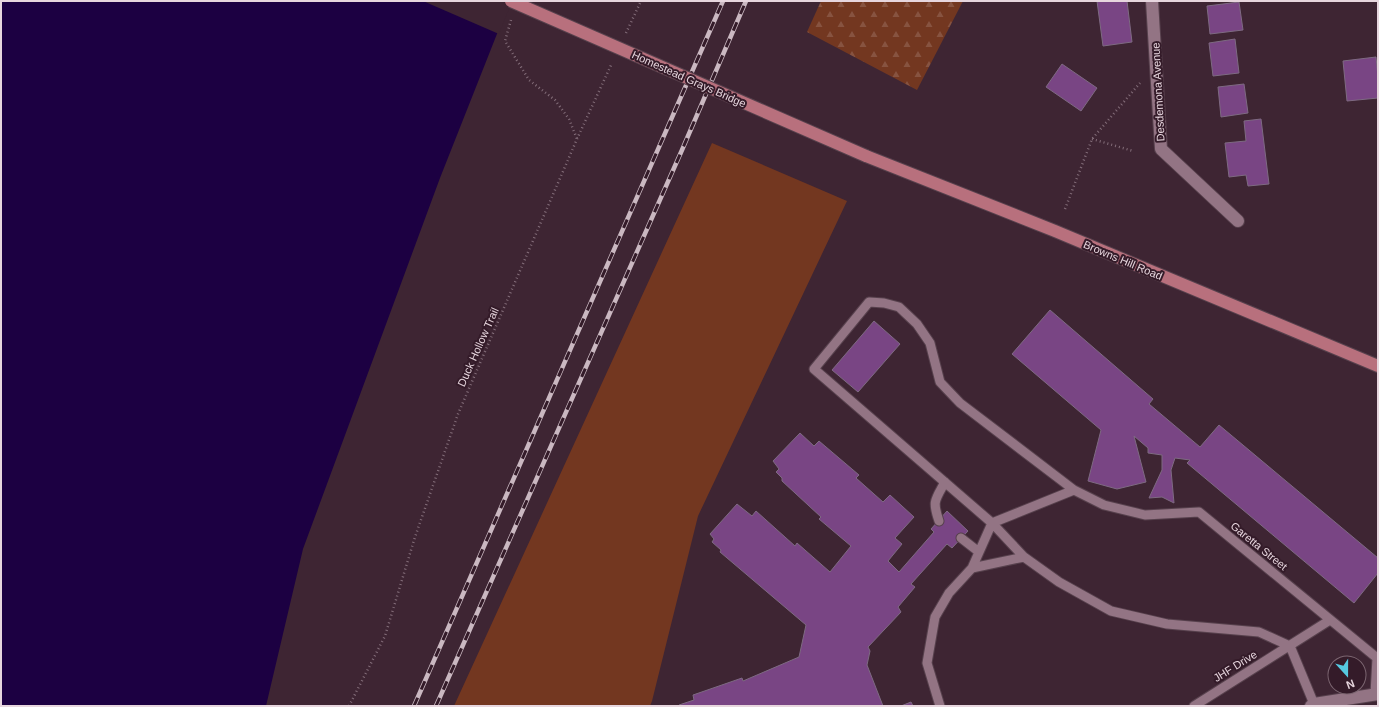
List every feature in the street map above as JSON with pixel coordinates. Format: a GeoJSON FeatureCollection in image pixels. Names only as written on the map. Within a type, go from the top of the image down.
{"type":"FeatureCollection","features":[{"type":"Feature","properties":{"kind":"main road","name":"Homestead Grays Bridge"},"geometry":{"type":"LineString","coordinates":[[511,1],[866,156]]}},
{"type":"Feature","properties":{"kind":"main road","name":"Browns Hill Road"},"geometry":{"type":"LineString","coordinates":[[866,156],[1055,231],[1378,366]]}},
{"type":"Feature","properties":{"kind":"street","name":"Desdemona Avenue"},"geometry":{"type":"LineString","coordinates":[[1152,1],[1157,63],[1161,149],[1238,221]]}},
{"type":"Feature","properties":{"kind":"street"},"geometry":{"type":"LineString","coordinates":[[1313,705],[1376,694]]}},
{"type":"Feature","properties":{"kind":"lane","name":"Garetta Street"},"geometry":{"type":"LineString","coordinates":[[945,482],[814,369],[868,302],[884,303],[899,307],[917,324],[930,343],[940,382],[960,403],[1074,490],[1104,505],[1145,515],[1199,512],[1377,658],[1376,694]]}},
{"type":"Feature","properties":{"kind":"lane"},"geometry":{"type":"LineString","coordinates":[[939,521],[934,508],[935,499],[945,482],[992,523],[1024,557],[1059,582],[1110,611],[1167,624],[1259,632],[1290,646],[1313,705]]}},
{"type":"Feature","properties":{"kind":"lane"},"geometry":{"type":"LineString","coordinates":[[940,706],[927,663],[935,617],[949,593],[972,568],[992,523],[1074,490]]}},
{"type":"Feature","properties":{"kind":"lane"},"geometry":{"type":"LineString","coordinates":[[961,538],[979,552]]}},
{"type":"Feature","properties":{"kind":"lane"},"geometry":{"type":"LineString","coordinates":[[972,568],[1024,557]]}},
{"type":"Feature","properties":{"kind":"lane","name":"JHF Drive"},"geometry":{"type":"LineString","coordinates":[[1194,706],[1330,620]]}},
{"type":"Feature","properties":{"kind":"path"},"geometry":{"type":"LineString","coordinates":[[625,36],[641,1]]}},
{"type":"Feature","properties":{"kind":"path"},"geometry":{"type":"LineString","coordinates":[[513,14],[505,41],[530,80],[555,100],[569,119],[577,139]]}},
{"type":"Feature","properties":{"kind":"path","name":"Duck Hollow Trail"},"geometry":{"type":"LineString","coordinates":[[349,706],[385,636],[414,537],[458,414],[577,139],[615,56]]}},
{"type":"Feature","properties":{"kind":"path"},"geometry":{"type":"LineString","coordinates":[[1065,208],[1092,139],[1157,63]]}},
{"type":"Feature","properties":{"kind":"path"},"geometry":{"type":"LineString","coordinates":[[1092,139],[1133,151]]}},
{"type":"Feature","properties":{"kind":"green space"},"geometry":{"type":"Polygon","coordinates":[[[821,1],[963,1],[917,90],[807,32],[821,1]]]}},
{"type":"Feature","properties":{"kind":"green space"},"geometry":{"type":"Polygon","coordinates":[[[712,143],[847,201],[698,516],[650,706],[454,706],[712,143]]]}},
{"type":"Feature","properties":{"kind":"shaded area"},"geometry":{"type":"Polygon","coordinates":[[[1,1],[510,1],[440,178],[303,549],[266,706],[1,706],[1,1]]]}},
{"type":"Feature","properties":{"kind":"pier"},"geometry":{"type":"Polygon","coordinates":[[[423,1],[512,1],[499,34],[423,1]]]}},
{"type":"Feature","properties":{"kind":"building"},"geometry":{"type":"Polygon","coordinates":[[[1097,1],[1127,1],[1132,42],[1103,46],[1097,1]]]}},
{"type":"Feature","properties":{"kind":"building"},"geometry":{"type":"Polygon","coordinates":[[[1239,2],[1243,30],[1210,34],[1207,6],[1239,2]]]}},
{"type":"Feature","properties":{"kind":"building"},"geometry":{"type":"Polygon","coordinates":[[[1235,39],[1239,73],[1213,76],[1209,43],[1235,39]]]}},
{"type":"Feature","properties":{"kind":"building"},"geometry":{"type":"Polygon","coordinates":[[[1376,57],[1378,98],[1347,101],[1343,61],[1376,57]]]}},
{"type":"Feature","properties":{"kind":"building"},"geometry":{"type":"Polygon","coordinates":[[[1062,64],[1097,88],[1081,111],[1046,87],[1062,64]]]}},
{"type":"Feature","properties":{"kind":"building"},"geometry":{"type":"Polygon","coordinates":[[[1244,84],[1248,113],[1221,117],[1218,87],[1244,84]]]}},
{"type":"Feature","properties":{"kind":"building"},"geometry":{"type":"Polygon","coordinates":[[[1261,119],[1269,184],[1248,186],[1246,175],[1229,177],[1225,143],[1246,141],[1244,121],[1261,119]]]}},
{"type":"Feature","properties":{"kind":"building"},"geometry":{"type":"Polygon","coordinates":[[[1050,310],[1153,399],[1149,404],[1200,447],[1219,425],[1378,558],[1378,573],[1354,603],[1187,463],[1190,460],[1175,458],[1171,470],[1174,503],[1162,497],[1149,498],[1162,470],[1162,455],[1148,453],[1148,448],[1134,436],[1146,482],[1117,489],[1088,481],[1101,430],[1012,354],[1050,310]]]}},
{"type":"Feature","properties":{"kind":"building"},"geometry":{"type":"Polygon","coordinates":[[[874,321],[900,344],[858,392],[832,370],[874,321]]]}},
{"type":"Feature","properties":{"kind":"building"},"geometry":{"type":"Polygon","coordinates":[[[800,433],[814,446],[819,441],[859,475],[856,478],[883,502],[890,495],[914,517],[895,538],[902,544],[888,561],[899,572],[934,532],[931,529],[947,511],[968,531],[952,548],[947,544],[911,584],[915,587],[898,607],[901,612],[868,647],[870,651],[867,665],[883,706],[680,706],[679,705],[694,700],[693,695],[742,678],[743,681],[799,657],[806,625],[720,552],[721,550],[712,542],[714,539],[710,534],[737,504],[752,516],[756,511],[795,546],[797,543],[830,572],[851,546],[819,519],[821,517],[782,481],[782,478],[776,472],[779,469],[773,461],[800,433]]]}},
{"type":"Feature","properties":{"kind":"building"},"geometry":{"type":"Polygon","coordinates":[[[911,702],[913,706],[901,706],[911,702]]]}},
{"type":"Feature","properties":{"kind":"railway"},"geometry":{"type":"LineString","coordinates":[[414,706],[723,1]]}},
{"type":"Feature","properties":{"kind":"railway"},"geometry":{"type":"LineString","coordinates":[[436,706],[682,150],[746,1]]}}]}
